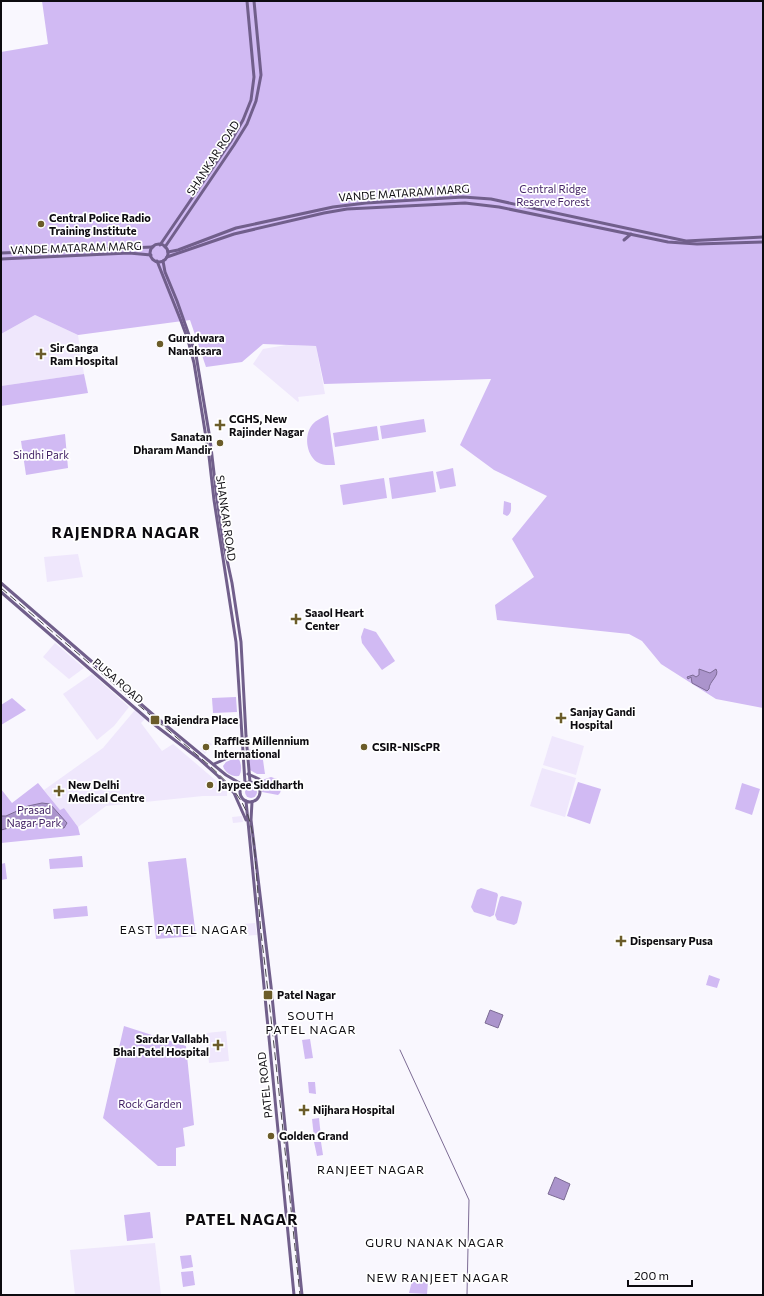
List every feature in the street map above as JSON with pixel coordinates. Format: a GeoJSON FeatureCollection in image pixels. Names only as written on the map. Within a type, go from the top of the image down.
{"type":"FeatureCollection","features":[{"type":"Feature","properties":{"kind":"main road","name":"SHANKAR ROAD"},"geometry":{"type":"LineString","coordinates":[[160,245],[231,142],[243,120],[251,100],[254,77],[247,1]]}},
{"type":"Feature","properties":{"kind":"main road","name":"SHANKAR ROAD"},"geometry":{"type":"LineString","coordinates":[[165,246],[234,145],[247,124],[256,102],[261,75],[254,1]]}},
{"type":"Feature","properties":{"kind":"main road","name":"VANDE MATARAM MARG"},"geometry":{"type":"LineString","coordinates":[[168,252],[178,250],[236,228],[333,207],[366,203],[463,196],[491,199],[686,242],[763,237]]}},
{"type":"Feature","properties":{"kind":"main road","name":"VANDE MATARAM MARG"},"geometry":{"type":"LineString","coordinates":[[167,257],[234,234],[324,213],[347,210],[465,203],[499,207],[668,242],[697,244],[763,242]]}},
{"type":"Feature","properties":{"kind":"main road"},"geometry":{"type":"LineString","coordinates":[[624,240],[631,234]]}},
{"type":"Feature","properties":{"kind":"main road"},"geometry":{"type":"LineString","coordinates":[[160,245],[165,246],[168,252],[167,257],[163,261],[157,261],[153,259],[151,255],[153,247],[160,245]]}},
{"type":"Feature","properties":{"kind":"main road","name":"VANDE MATARAM MARG"},"geometry":{"type":"LineString","coordinates":[[1,253],[153,247]]}},
{"type":"Feature","properties":{"kind":"main road","name":"VANDE MATARAM MARG"},"geometry":{"type":"LineString","coordinates":[[1,259],[129,253],[151,255]]}},
{"type":"Feature","properties":{"kind":"main road","name":"SHANKAR ROAD"},"geometry":{"type":"LineString","coordinates":[[157,261],[183,327],[194,363],[236,642],[244,736],[250,782]]}},
{"type":"Feature","properties":{"kind":"main road","name":"SHANKAR ROAD"},"geometry":{"type":"LineString","coordinates":[[163,261],[165,272],[177,301],[196,356],[210,439],[224,546],[232,583],[241,642],[244,784]]}},
{"type":"Feature","properties":{"kind":"main road","name":"PUSA ROAD"},"geometry":{"type":"LineString","coordinates":[[1,583],[157,718],[222,771],[244,784]]}},
{"type":"Feature","properties":{"kind":"main road","name":"PUSA ROAD"},"geometry":{"type":"LineString","coordinates":[[1,592],[151,722],[198,758],[218,776],[234,793],[247,824]]}},
{"type":"Feature","properties":{"kind":"main road"},"geometry":{"type":"LineString","coordinates":[[214,764],[234,755],[243,753]]}},
{"type":"Feature","properties":{"kind":"main road"},"geometry":{"type":"LineString","coordinates":[[221,761],[222,771]]}},
{"type":"Feature","properties":{"kind":"main road"},"geometry":{"type":"LineString","coordinates":[[248,774],[261,780]]}},
{"type":"Feature","properties":{"kind":"main road"},"geometry":{"type":"LineString","coordinates":[[250,782],[256,785],[260,790],[258,798],[252,802],[246,801],[240,795],[240,790],[244,784],[250,782]]}},
{"type":"Feature","properties":{"kind":"main road","name":"PATEL ROAD"},"geometry":{"type":"LineString","coordinates":[[246,801],[247,824],[294,1295]]}},
{"type":"Feature","properties":{"kind":"main road","name":"PATEL ROAD"},"geometry":{"type":"LineString","coordinates":[[252,802],[251,820],[271,986],[302,1295]]}},
{"type":"Feature","properties":{"kind":"shaded area","name":"Sir Ganga Ram Hospital"},"geometry":{"type":"Polygon","coordinates":[[[35,315],[78,335],[84,374],[1,386],[1,334],[35,315]]]}},
{"type":"Feature","properties":{"kind":"shaded area"},"geometry":{"type":"Polygon","coordinates":[[[286,345],[316,346],[325,394],[298,397],[298,402],[253,364],[263,349],[286,345]]]}},
{"type":"Feature","properties":{"kind":"shaded area"},"geometry":{"type":"Polygon","coordinates":[[[78,554],[83,577],[47,582],[44,557],[78,554]]]}},
{"type":"Feature","properties":{"kind":"shaded area"},"geometry":{"type":"Polygon","coordinates":[[[55,643],[84,668],[69,679],[43,657],[55,643]]]}},
{"type":"Feature","properties":{"kind":"shaded area"},"geometry":{"type":"Polygon","coordinates":[[[699,669],[710,673],[716,669],[717,674],[707,691],[692,683],[691,677],[688,679],[687,677],[693,675],[696,677],[699,675],[699,669]]]}},
{"type":"Feature","properties":{"kind":"shaded area"},"geometry":{"type":"Polygon","coordinates":[[[92,674],[129,707],[114,726],[97,740],[63,694],[92,674]]]}},
{"type":"Feature","properties":{"kind":"shaded area","name":"Rajendra Place"},"geometry":{"type":"Polygon","coordinates":[[[135,710],[145,719],[141,723],[162,751],[173,744],[227,790],[227,796],[203,796],[106,806],[78,827],[64,808],[60,810],[44,790],[103,748],[135,710]]]}},
{"type":"Feature","properties":{"kind":"shaded area"},"geometry":{"type":"Polygon","coordinates":[[[552,736],[584,746],[576,775],[543,765],[552,736]]]}},
{"type":"Feature","properties":{"kind":"shaded area","name":"Raffles Millennium International"},"geometry":{"type":"Polygon","coordinates":[[[206,741],[212,744],[205,754],[200,749],[206,741]]]}},
{"type":"Feature","properties":{"kind":"shaded area"},"geometry":{"type":"Polygon","coordinates":[[[542,768],[576,778],[565,817],[530,806],[542,768]]]}},
{"type":"Feature","properties":{"kind":"shaded area"},"geometry":{"type":"Polygon","coordinates":[[[42,803],[50,804],[67,823],[64,828],[29,824],[1,830],[1,816],[6,816],[28,806],[42,803]]]}},
{"type":"Feature","properties":{"kind":"shaded area"},"geometry":{"type":"Polygon","coordinates":[[[242,816],[243,822],[233,823],[232,817],[242,816]]]}},
{"type":"Feature","properties":{"kind":"shaded area"},"geometry":{"type":"Polygon","coordinates":[[[255,923],[257,935],[244,936],[243,924],[255,923]]]}},
{"type":"Feature","properties":{"kind":"shaded area"},"geometry":{"type":"Polygon","coordinates":[[[490,1010],[503,1015],[498,1028],[485,1023],[490,1010]]]}},
{"type":"Feature","properties":{"kind":"shaded area","name":"Sardar Vallabh Bhai Patel Hospital"},"geometry":{"type":"Polygon","coordinates":[[[226,1031],[229,1061],[209,1063],[206,1033],[226,1031]]]}},
{"type":"Feature","properties":{"kind":"shaded area"},"geometry":{"type":"Polygon","coordinates":[[[555,1177],[570,1184],[564,1200],[548,1194],[555,1177]]]}},
{"type":"Feature","properties":{"kind":"shaded area"},"geometry":{"type":"Polygon","coordinates":[[[155,1243],[161,1295],[75,1295],[70,1250],[155,1243]]]}},
{"type":"Feature","properties":{"kind":"green space","name":"Central Ridge Reserve Forest"},"geometry":{"type":"Polygon","coordinates":[[[42,1],[763,1],[763,708],[716,699],[661,664],[642,641],[629,634],[497,620],[495,605],[534,577],[512,539],[547,496],[494,470],[460,445],[491,379],[324,384],[316,346],[263,344],[242,362],[206,367],[190,320],[78,335],[35,315],[1,334],[1,52],[48,44],[42,1]]]}},
{"type":"Feature","properties":{"kind":"green space"},"geometry":{"type":"Polygon","coordinates":[[[84,374],[88,393],[1,406],[1,386],[84,374]]]}},
{"type":"Feature","properties":{"kind":"green space"},"geometry":{"type":"Polygon","coordinates":[[[328,415],[335,465],[324,465],[313,459],[307,444],[309,429],[318,420],[328,415]]]}},
{"type":"Feature","properties":{"kind":"green space"},"geometry":{"type":"Polygon","coordinates":[[[424,419],[426,432],[382,439],[380,426],[424,419]]]}},
{"type":"Feature","properties":{"kind":"green space"},"geometry":{"type":"Polygon","coordinates":[[[377,426],[379,440],[335,447],[333,433],[377,426]]]}},
{"type":"Feature","properties":{"kind":"green space","name":"Sindhi Park"},"geometry":{"type":"Polygon","coordinates":[[[65,434],[68,468],[26,475],[21,441],[65,434]]]}},
{"type":"Feature","properties":{"kind":"green space"},"geometry":{"type":"Polygon","coordinates":[[[453,468],[456,486],[440,489],[436,472],[453,468]]]}},
{"type":"Feature","properties":{"kind":"green space"},"geometry":{"type":"Polygon","coordinates":[[[433,471],[436,492],[392,499],[389,478],[433,471]]]}},
{"type":"Feature","properties":{"kind":"green space"},"geometry":{"type":"Polygon","coordinates":[[[384,478],[387,498],[343,505],[340,485],[384,478]]]}},
{"type":"Feature","properties":{"kind":"green space"},"geometry":{"type":"Polygon","coordinates":[[[504,501],[511,503],[511,509],[509,515],[507,516],[503,514],[504,501]]]}},
{"type":"Feature","properties":{"kind":"green space"},"geometry":{"type":"Polygon","coordinates":[[[364,628],[376,632],[395,661],[382,670],[362,643],[361,637],[364,628]]]}},
{"type":"Feature","properties":{"kind":"green space"},"geometry":{"type":"Polygon","coordinates":[[[236,697],[237,712],[213,713],[212,698],[236,697]]]}},
{"type":"Feature","properties":{"kind":"green space"},"geometry":{"type":"Polygon","coordinates":[[[12,698],[26,710],[1,725],[1,705],[12,698]]]}},
{"type":"Feature","properties":{"kind":"green space"},"geometry":{"type":"Polygon","coordinates":[[[248,750],[258,750],[263,760],[265,774],[257,774],[250,770],[248,750]]]}},
{"type":"Feature","properties":{"kind":"green space"},"geometry":{"type":"Polygon","coordinates":[[[238,758],[241,765],[241,772],[239,776],[229,774],[225,771],[223,766],[226,762],[238,758]]]}},
{"type":"Feature","properties":{"kind":"green space"},"geometry":{"type":"Polygon","coordinates":[[[271,777],[277,779],[281,790],[278,795],[262,792],[262,787],[259,781],[271,777]]]}},
{"type":"Feature","properties":{"kind":"green space"},"geometry":{"type":"Polygon","coordinates":[[[578,782],[601,789],[590,824],[567,816],[578,782]]]}},
{"type":"Feature","properties":{"kind":"green space","name":"Prasad Nagar Park"},"geometry":{"type":"Polygon","coordinates":[[[38,783],[60,810],[64,808],[78,827],[80,835],[1,843],[1,789],[12,803],[38,783]]]}},
{"type":"Feature","properties":{"kind":"green space"},"geometry":{"type":"Polygon","coordinates":[[[742,783],[760,789],[752,815],[735,809],[742,783]]]}},
{"type":"Feature","properties":{"kind":"green space"},"geometry":{"type":"Polygon","coordinates":[[[251,786],[255,788],[257,792],[255,796],[251,798],[247,796],[245,792],[247,788],[251,786]]]}},
{"type":"Feature","properties":{"kind":"green space"},"geometry":{"type":"Polygon","coordinates":[[[82,856],[83,867],[50,869],[49,859],[82,856]]]}},
{"type":"Feature","properties":{"kind":"green space"},"geometry":{"type":"Polygon","coordinates":[[[186,858],[196,936],[156,939],[148,862],[186,858]]]}},
{"type":"Feature","properties":{"kind":"green space"},"geometry":{"type":"Polygon","coordinates":[[[5,863],[7,879],[1,880],[1,864],[5,863]]]}},
{"type":"Feature","properties":{"kind":"green space"},"geometry":{"type":"Polygon","coordinates":[[[481,888],[497,893],[498,895],[494,915],[490,917],[474,912],[471,907],[477,890],[481,888]]]}},
{"type":"Feature","properties":{"kind":"green space"},"geometry":{"type":"Polygon","coordinates":[[[502,896],[521,901],[522,903],[517,923],[514,925],[497,920],[495,915],[500,897],[502,896]]]}},
{"type":"Feature","properties":{"kind":"green space"},"geometry":{"type":"Polygon","coordinates":[[[87,906],[88,916],[54,919],[53,909],[87,906]]]}},
{"type":"Feature","properties":{"kind":"green space"},"geometry":{"type":"Polygon","coordinates":[[[709,975],[720,979],[717,988],[706,985],[709,975]]]}},
{"type":"Feature","properties":{"kind":"green space","name":"Rock Garden"},"geometry":{"type":"Polygon","coordinates":[[[124,1026],[186,1046],[194,1125],[183,1128],[185,1146],[176,1148],[176,1166],[158,1166],[103,1118],[124,1026]]]}},
{"type":"Feature","properties":{"kind":"green space"},"geometry":{"type":"Polygon","coordinates":[[[310,1039],[313,1058],[305,1059],[302,1040],[310,1039]]]}},
{"type":"Feature","properties":{"kind":"green space"},"geometry":{"type":"Polygon","coordinates":[[[308,1082],[315,1082],[316,1094],[309,1093],[308,1082]]]}},
{"type":"Feature","properties":{"kind":"green space"},"geometry":{"type":"Polygon","coordinates":[[[319,1118],[321,1137],[314,1137],[312,1119],[319,1118]]]}},
{"type":"Feature","properties":{"kind":"green space"},"geometry":{"type":"Polygon","coordinates":[[[314,1142],[321,1142],[323,1155],[317,1156],[314,1142]]]}},
{"type":"Feature","properties":{"kind":"green space"},"geometry":{"type":"Polygon","coordinates":[[[150,1212],[153,1238],[127,1241],[124,1215],[150,1212]]]}},
{"type":"Feature","properties":{"kind":"green space"},"geometry":{"type":"Polygon","coordinates":[[[191,1255],[193,1267],[182,1269],[180,1256],[191,1255]]]}},
{"type":"Feature","properties":{"kind":"green space"},"geometry":{"type":"Polygon","coordinates":[[[193,1271],[195,1285],[183,1287],[181,1272],[193,1271]]]}},
{"type":"Feature","properties":{"kind":"green space"},"geometry":{"type":"Polygon","coordinates":[[[412,1281],[428,1282],[427,1294],[409,1293],[412,1281]]]}},
{"type":"Feature","properties":{"kind":"waterway"},"geometry":{"type":"LineString","coordinates":[[400,1050],[469,1200],[467,1295]]}},
{"type":"Feature","properties":{"kind":"railway"},"geometry":{"type":"LineString","coordinates":[[1,588],[210,766],[236,793],[247,813],[255,848],[261,933],[277,1069],[300,1295]]}},
{"type":"Feature","properties":{"kind":"place","name":"Central Police Radio Training Institute"},"geometry":{"type":"Point","coordinates":[41,224]}},
{"type":"Feature","properties":{"kind":"place","name":"Gurudwara Nanaksara"},"geometry":{"type":"Point","coordinates":[160,344]}},
{"type":"Feature","properties":{"kind":"place","name":"Sir Ganga Ram Hospital"},"geometry":{"type":"Point","coordinates":[41,354]}},
{"type":"Feature","properties":{"kind":"place","name":"CGHS, New Rajinder Nagar"},"geometry":{"type":"Point","coordinates":[220,425]}},
{"type":"Feature","properties":{"kind":"place","name":"Sanatan Dharam Mandir"},"geometry":{"type":"Point","coordinates":[220,443]}},
{"type":"Feature","properties":{"kind":"place","name":"Saaol Heart Center"},"geometry":{"type":"Point","coordinates":[296,619]}},
{"type":"Feature","properties":{"kind":"place","name":"Sanjay Gandi Hospital"},"geometry":{"type":"Point","coordinates":[561,718]}},
{"type":"Feature","properties":{"kind":"place","name":"Rajendra Place"},"geometry":{"type":"Point","coordinates":[155,720]}},
{"type":"Feature","properties":{"kind":"place","name":"Raffles Millennium International"},"geometry":{"type":"Point","coordinates":[206,747]}},
{"type":"Feature","properties":{"kind":"place","name":"CSIR-NIScPR"},"geometry":{"type":"Point","coordinates":[364,747]}},
{"type":"Feature","properties":{"kind":"place","name":"Jaypee Siddharth"},"geometry":{"type":"Point","coordinates":[210,785]}},
{"type":"Feature","properties":{"kind":"place","name":"New Delhi Medical Centre"},"geometry":{"type":"Point","coordinates":[59,791]}},
{"type":"Feature","properties":{"kind":"place","name":"Dispensary Pusa"},"geometry":{"type":"Point","coordinates":[621,941]}},
{"type":"Feature","properties":{"kind":"place","name":"Patel Nagar"},"geometry":{"type":"Point","coordinates":[268,995]}},
{"type":"Feature","properties":{"kind":"place","name":"Sardar Vallabh Bhai Patel Hospital"},"geometry":{"type":"Point","coordinates":[218,1045]}},
{"type":"Feature","properties":{"kind":"place","name":"Nijhara Hospital"},"geometry":{"type":"Point","coordinates":[304,1110]}},
{"type":"Feature","properties":{"kind":"place","name":"Golden Grand"},"geometry":{"type":"Point","coordinates":[271,1136]}},
{"type":"Feature","properties":{"kind":"district","name":"RAJENDRA NAGAR"},"geometry":{"type":"Point","coordinates":[126,533]}},
{"type":"Feature","properties":{"kind":"district","name":"EAST PATEL NAGAR"},"geometry":{"type":"Point","coordinates":[184,930]}},
{"type":"Feature","properties":{"kind":"district","name":"SOUTH PATEL NAGAR"},"geometry":{"type":"Point","coordinates":[311,1023]}},
{"type":"Feature","properties":{"kind":"district","name":"RANJEET NAGAR"},"geometry":{"type":"Point","coordinates":[371,1170]}},
{"type":"Feature","properties":{"kind":"district","name":"PATEL NAGAR"},"geometry":{"type":"Point","coordinates":[242,1220]}},
{"type":"Feature","properties":{"kind":"district","name":"GURU NANAK NAGAR"},"geometry":{"type":"Point","coordinates":[435,1243]}},
{"type":"Feature","properties":{"kind":"district","name":"NEW RANJEET NAGAR"},"geometry":{"type":"Point","coordinates":[438,1278]}}]}
